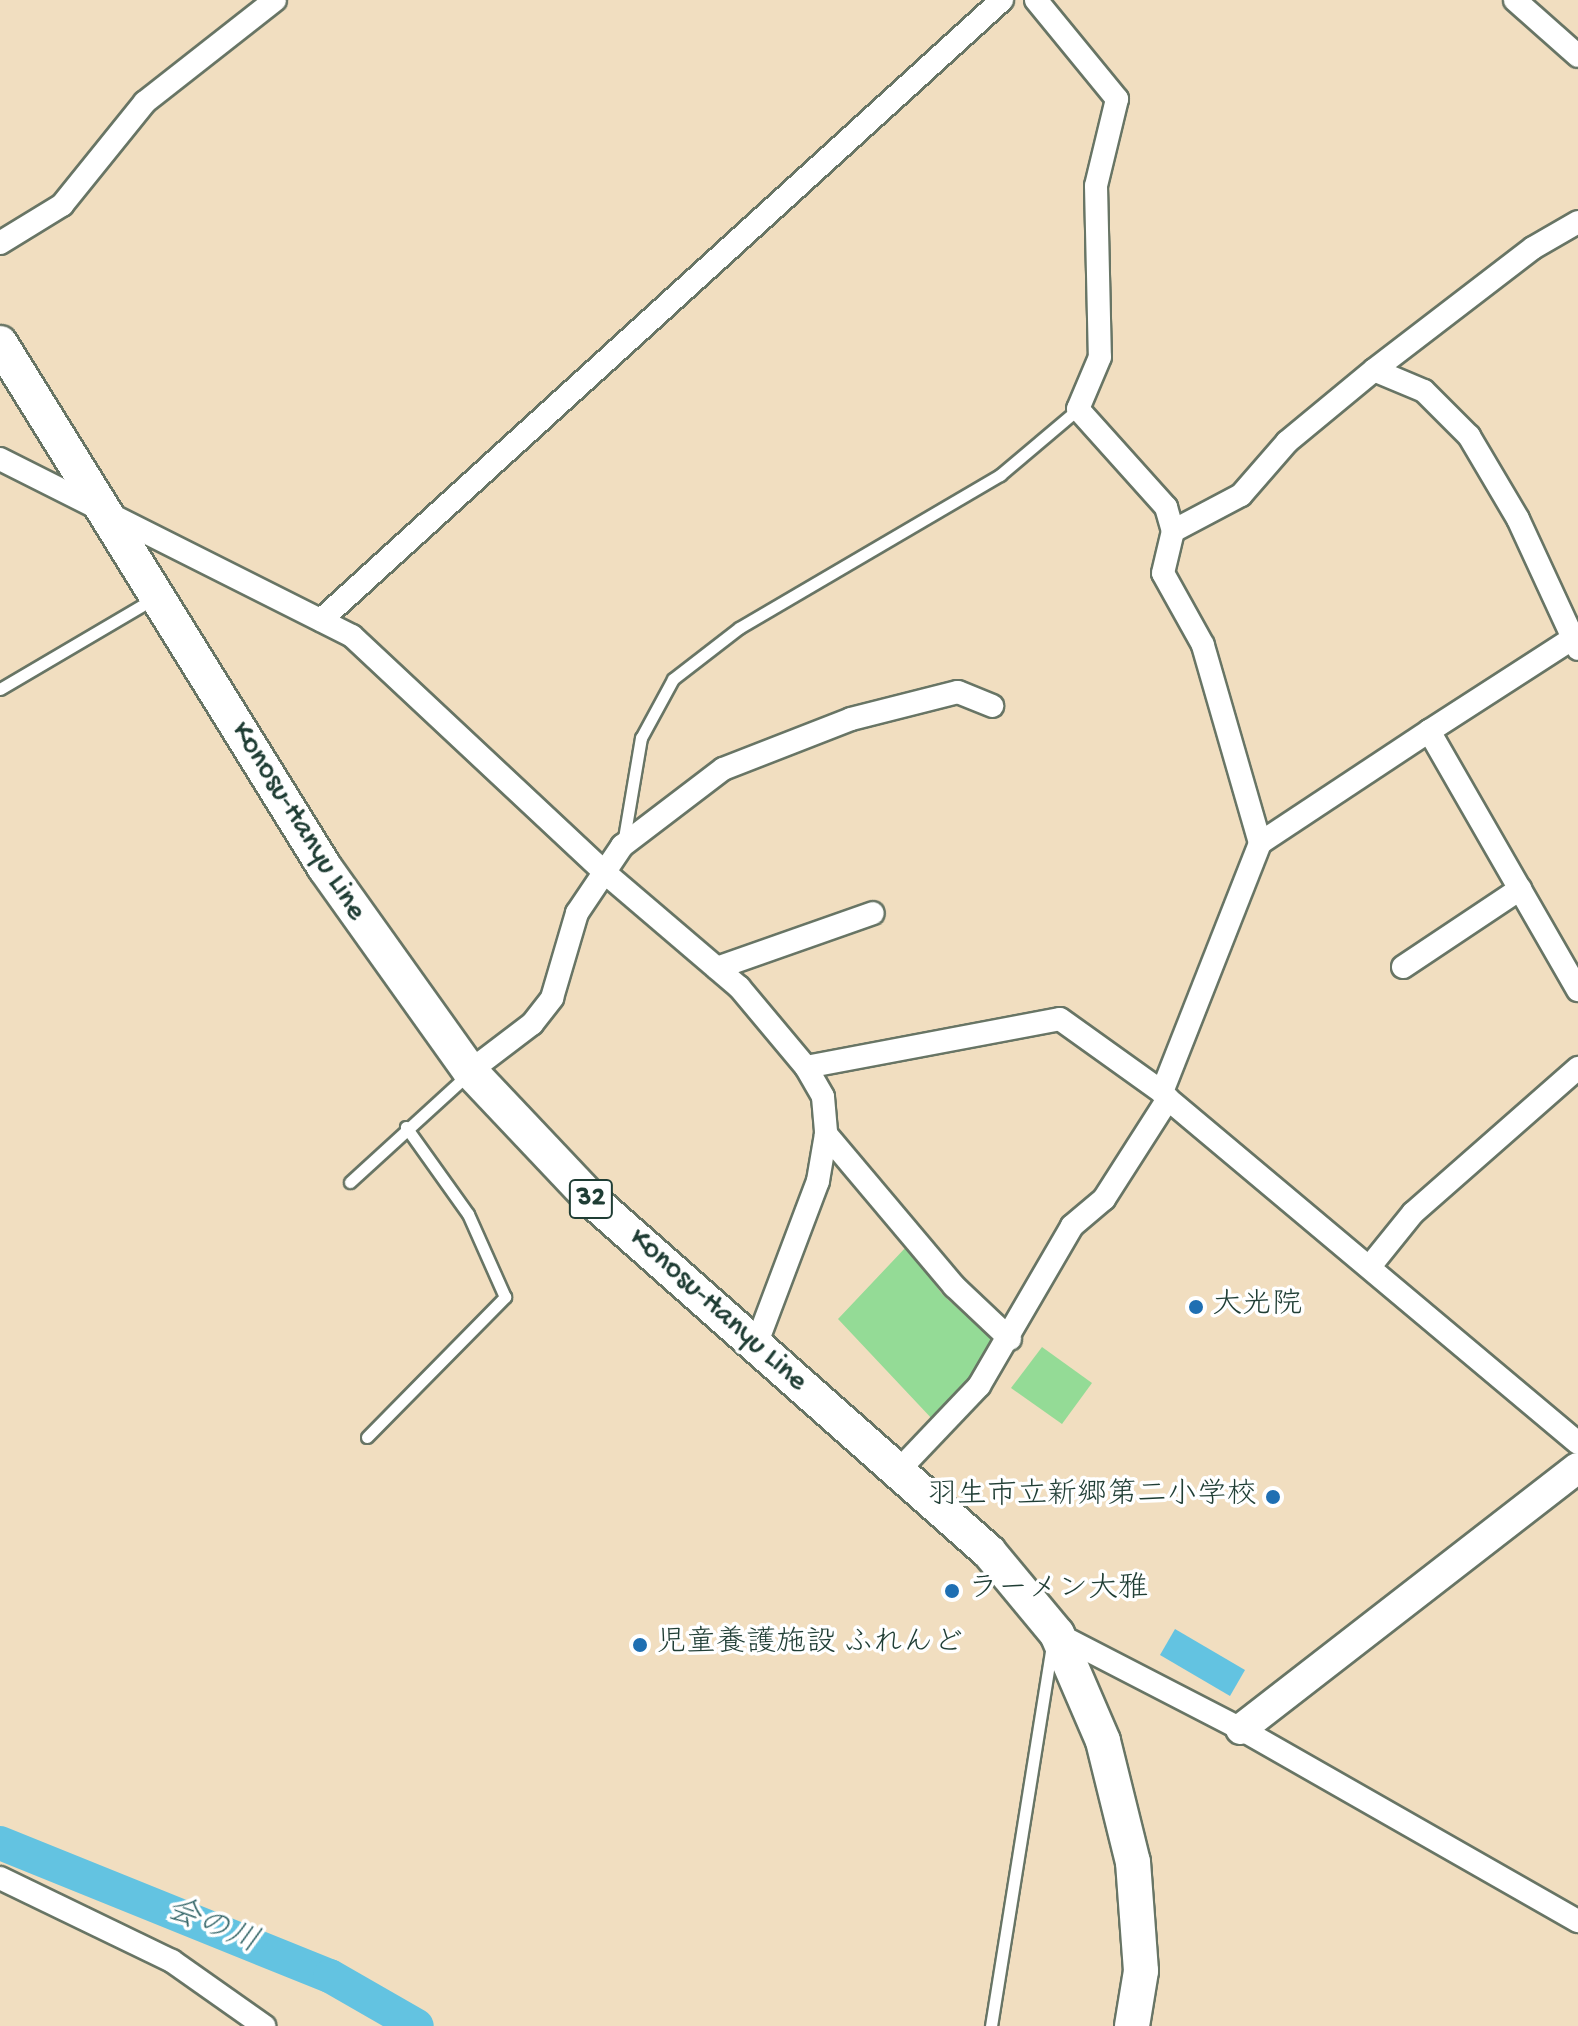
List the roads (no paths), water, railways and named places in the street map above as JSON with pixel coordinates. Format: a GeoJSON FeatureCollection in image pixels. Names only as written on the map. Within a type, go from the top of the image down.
{"type":"FeatureCollection","features":[{"type":"Feature","properties":{"kind":"main road","name":"Konosu-Hanyu Line"},"geometry":{"type":"LineString","coordinates":[[0,343],[376,947],[470,1071],[593,1201],[989,1552],[1057,1634],[1103,1741],[1133,1862],[1141,1971],[1132,2026]]}},
{"type":"Feature","properties":{"kind":"street"},"geometry":{"type":"LineString","coordinates":[[0,243],[62,205],[145,102],[275,0]]}},
{"type":"Feature","properties":{"kind":"street"},"geometry":{"type":"LineString","coordinates":[[321,620],[1002,0]]}},
{"type":"Feature","properties":{"kind":"street"},"geometry":{"type":"LineString","coordinates":[[1036,0],[1117,99],[1096,186],[1100,357],[1078,409],[1166,507],[1173,531],[1163,573],[1203,645],[1260,843]]}},
{"type":"Feature","properties":{"kind":"street"},"geometry":{"type":"LineString","coordinates":[[1515,0],[1578,56]]}},
{"type":"Feature","properties":{"kind":"street"},"geometry":{"type":"LineString","coordinates":[[1173,531],[1241,495],[1287,442],[1374,370],[1533,248],[1578,222]]}},
{"type":"Feature","properties":{"kind":"street"},"geometry":{"type":"LineString","coordinates":[[899,1470],[979,1386],[1010,1339],[1072,1226],[1104,1199],[1165,1096],[1260,843],[1429,731],[1577,640],[1469,436],[1424,391],[1374,370]]}},
{"type":"Feature","properties":{"kind":"street"},"geometry":{"type":"LineString","coordinates":[[0,459],[103,508],[352,636],[603,871],[717,968],[806,1067],[823,1097],[826,1134],[818,1181],[756,1345]]}},
{"type":"Feature","properties":{"kind":"street"},"geometry":{"type":"LineString","coordinates":[[470,1071],[532,1024],[552,998],[577,913],[622,846],[723,769],[851,719],[958,692],[992,706]]}},
{"type":"Feature","properties":{"kind":"street"},"geometry":{"type":"LineString","coordinates":[[1429,731],[1578,990]]}},
{"type":"Feature","properties":{"kind":"street"},"geometry":{"type":"LineString","coordinates":[[1403,967],[1520,889]]}},
{"type":"Feature","properties":{"kind":"street"},"geometry":{"type":"LineString","coordinates":[[717,968],[873,913]]}},
{"type":"Feature","properties":{"kind":"street"},"geometry":{"type":"LineString","coordinates":[[806,1067],[1060,1019],[1165,1096],[1371,1265],[1578,1443]]}},
{"type":"Feature","properties":{"kind":"street"},"geometry":{"type":"LineString","coordinates":[[1371,1265],[1413,1213],[1578,1068]]}},
{"type":"Feature","properties":{"kind":"street"},"geometry":{"type":"LineString","coordinates":[[826,1134],[954,1286],[1010,1339]]}},
{"type":"Feature","properties":{"kind":"street"},"geometry":{"type":"LineString","coordinates":[[1241,1729],[1578,1468]]}},
{"type":"Feature","properties":{"kind":"street"},"geometry":{"type":"LineString","coordinates":[[1057,1634],[1241,1729],[1578,1921]]}},
{"type":"Feature","properties":{"kind":"street"},"geometry":{"type":"LineString","coordinates":[[0,1878],[172,1961],[264,2026]]}},
{"type":"Feature","properties":{"kind":"lane"},"geometry":{"type":"LineString","coordinates":[[622,846],[641,738],[673,679],[739,628],[1000,475],[1078,409]]}},
{"type":"Feature","properties":{"kind":"lane"},"geometry":{"type":"LineString","coordinates":[[0,689],[157,596]]}},
{"type":"Feature","properties":{"kind":"lane"},"geometry":{"type":"LineString","coordinates":[[350,1182],[470,1071]]}},
{"type":"Feature","properties":{"kind":"lane"},"geometry":{"type":"LineString","coordinates":[[367,1437],[505,1297],[468,1214],[406,1127]]}},
{"type":"Feature","properties":{"kind":"lane"},"geometry":{"type":"LineString","coordinates":[[991,2026],[1032,1740],[1057,1634]]}},
{"type":"Feature","properties":{"kind":"water"},"geometry":{"type":"Polygon","coordinates":[[[1175,1629],[1245,1670],[1230,1696],[1160,1655],[1175,1629]]]}},
{"type":"Feature","properties":{"kind":"waterway","name":"会の川"},"geometry":{"type":"LineString","coordinates":[[0,1843],[330,1976],[417,2026]]}},
{"type":"Feature","properties":{"kind":"place","name":"大光院"},"geometry":{"type":"Point","coordinates":[1196,1307]}},
{"type":"Feature","properties":{"kind":"place","name":"羽生市立新郷第二小学校"},"geometry":{"type":"Point","coordinates":[1273,1497]}},
{"type":"Feature","properties":{"kind":"place","name":"ラーメン大雅"},"geometry":{"type":"Point","coordinates":[952,1591]}},
{"type":"Feature","properties":{"kind":"place","name":"児童養護施設 ふれんど"},"geometry":{"type":"Point","coordinates":[640,1645]}}]}
